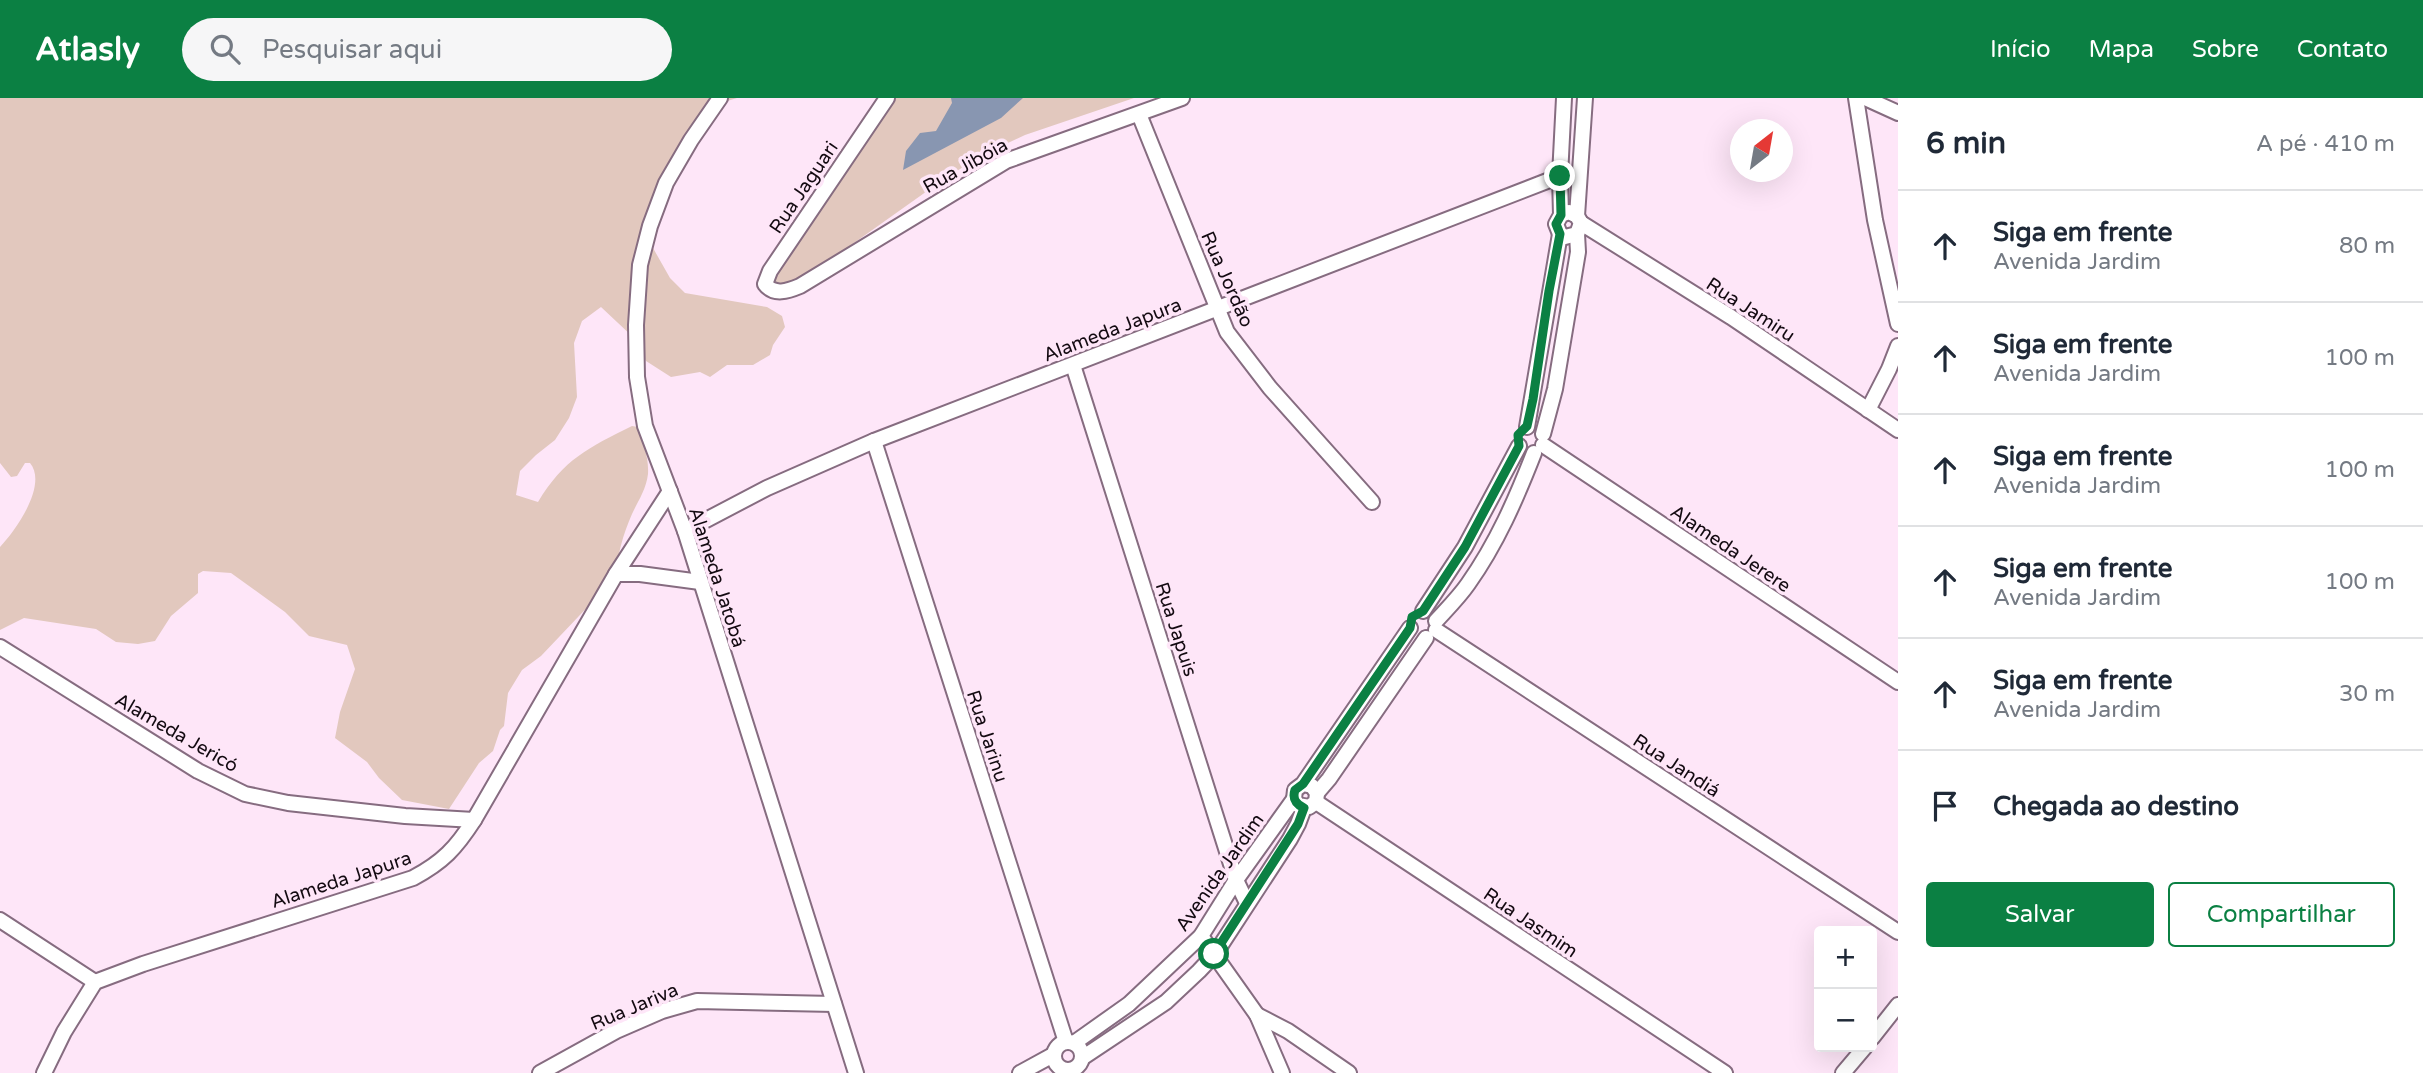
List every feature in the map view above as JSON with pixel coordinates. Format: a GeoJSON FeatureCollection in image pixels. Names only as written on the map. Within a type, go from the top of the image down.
{"type":"FeatureCollection","features":[{"type":"Feature","properties":{"kind":"street","name":"Alameda Jatobá"},"geometry":{"type":"LineString","coordinates":[[720,98],[666,183],[650,226],[640,265],[636,377],[645,426],[685,531],[856,1073]]}},
{"type":"Feature","properties":{"kind":"street","name":"Rua Jaguari"},"geometry":{"type":"LineString","coordinates":[[780,292],[768,288],[765,284],[766,278],[887,98]]}},
{"type":"Feature","properties":{"kind":"street","name":"Rua Jibóia"},"geometry":{"type":"LineString","coordinates":[[780,292],[800,286],[1006,161],[1182,98]]}},
{"type":"Feature","properties":{"kind":"street"},"geometry":{"type":"LineString","coordinates":[[1308,800],[1295,790],[1303,784],[1410,628],[1412,617],[1423,611],[1465,547],[1519,446],[1518,435],[1527,426],[1560,234],[1556,224],[1561,215],[1564,98]]}},
{"type":"Feature","properties":{"kind":"street","name":"Avenida Jardim"},"geometry":{"type":"LineString","coordinates":[[1070,1042],[1129,1004],[1201,936],[1236,880],[1329,779],[1490,550],[1540,444],[1555,389],[1578,252],[1585,98]]}},
{"type":"Feature","properties":{"kind":"street"},"geometry":{"type":"LineString","coordinates":[[1856,98],[1875,220],[1898,324]]}},
{"type":"Feature","properties":{"kind":"street"},"geometry":{"type":"LineString","coordinates":[[1866,98],[1898,113]]}},
{"type":"Feature","properties":{"kind":"street","name":"Rua Jordão"},"geometry":{"type":"LineString","coordinates":[[1139,114],[1227,332],[1270,388],[1372,502]]}},
{"type":"Feature","properties":{"kind":"street","name":"Alameda Japura"},"geometry":{"type":"LineString","coordinates":[[685,531],[767,488],[874,441],[1560,176]]}},
{"type":"Feature","properties":{"kind":"street"},"geometry":{"type":"LineString","coordinates":[[1560,234],[1571,237],[1578,224],[1569,212],[1561,215]]}},
{"type":"Feature","properties":{"kind":"street","name":"Rua Jamiru"},"geometry":{"type":"LineString","coordinates":[[1578,224],[1731,317],[1898,430]]}},
{"type":"Feature","properties":{"kind":"street"},"geometry":{"type":"LineString","coordinates":[[1868,410],[1898,346]]}},
{"type":"Feature","properties":{"kind":"street","name":"Rua Japuis"},"geometry":{"type":"LineString","coordinates":[[1073,365],[1236,880],[1247,903]]}},
{"type":"Feature","properties":{"kind":"street"},"geometry":{"type":"LineString","coordinates":[[1519,446],[1523,450],[1540,444],[1533,426],[1527,426]]}},
{"type":"Feature","properties":{"kind":"street","name":"Rua Jarinu"},"geometry":{"type":"LineString","coordinates":[[874,441],[1070,1042]]}},
{"type":"Feature","properties":{"kind":"street","name":"Alameda Jerere"},"geometry":{"type":"LineString","coordinates":[[1540,444],[1898,682]]}},
{"type":"Feature","properties":{"kind":"street","name":"Alameda Japura"},"geometry":{"type":"LineString","coordinates":[[95,982],[413,877],[433,868],[447,857],[474,820],[616,574],[670,491]]}},
{"type":"Feature","properties":{"kind":"street"},"geometry":{"type":"LineString","coordinates":[[616,574],[640,574],[700,582]]}},
{"type":"Feature","properties":{"kind":"street"},"geometry":{"type":"LineString","coordinates":[[1410,628],[1416,636],[1433,629],[1433,615],[1423,611]]}},
{"type":"Feature","properties":{"kind":"street","name":"Rua Jandiá"},"geometry":{"type":"LineString","coordinates":[[1433,629],[1898,932]]}},
{"type":"Feature","properties":{"kind":"street","name":"Alameda Jericó"},"geometry":{"type":"LineString","coordinates":[[0,647],[198,771],[246,794],[288,803],[405,816],[474,820]]}},
{"type":"Feature","properties":{"kind":"street","name":"Avenida Jardim"},"geometry":{"type":"LineString","coordinates":[[1082,1058],[1166,1002],[1214,954],[1298,824],[1308,800]]}},
{"type":"Feature","properties":{"kind":"street","name":"Rua Jasmim"},"geometry":{"type":"LineString","coordinates":[[1308,800],[1726,1073]]}},
{"type":"Feature","properties":{"kind":"street"},"geometry":{"type":"LineString","coordinates":[[0,920],[95,982],[64,1032],[44,1073]]}},
{"type":"Feature","properties":{"kind":"street"},"geometry":{"type":"LineString","coordinates":[[1201,936],[1256,1015],[1282,1073]]}},
{"type":"Feature","properties":{"kind":"street","name":"Rua Jariva"},"geometry":{"type":"LineString","coordinates":[[540,1073],[617,1031],[662,1011],[697,1001],[834,1003]]}},
{"type":"Feature","properties":{"kind":"street"},"geometry":{"type":"LineString","coordinates":[[1877,1032],[1898,1005]]}},
{"type":"Feature","properties":{"kind":"street"},"geometry":{"type":"LineString","coordinates":[[1256,1015],[1288,1031],[1349,1073]]}},
{"type":"Feature","properties":{"kind":"street"},"geometry":{"type":"LineString","coordinates":[[1020,1073],[1053,1055],[1060,1044],[1070,1042],[1082,1052],[1082,1058],[1075,1069],[1060,1072],[1053,1055]]}},
{"type":"Feature","properties":{"kind":"street"},"geometry":{"type":"LineString","coordinates":[[1843,1073],[1861,1052]]}},
{"type":"Feature","properties":{"kind":"shaded area"},"geometry":{"type":"Polygon","coordinates":[[[0,98],[737,98],[711,106],[656,216],[653,248],[670,278],[685,293],[767,307],[782,316],[785,327],[770,355],[753,365],[727,365],[710,377],[700,372],[671,377],[646,361],[634,338],[601,307],[582,321],[574,343],[577,397],[569,418],[555,440],[520,471],[516,495],[538,502],[557,475],[578,456],[632,426],[638,427],[645,450],[647,480],[623,537],[616,577],[541,656],[522,670],[508,693],[504,726],[493,751],[479,763],[449,809],[402,800],[367,762],[335,738],[340,712],[355,669],[347,645],[309,636],[285,612],[231,573],[203,571],[198,574],[198,593],[171,616],[155,641],[138,644],[116,642],[96,629],[24,618],[0,630],[0,547],[28,507],[33,495],[35,472],[30,463],[25,463],[17,476],[11,477],[0,463],[0,98]]]}},
{"type":"Feature","properties":{"kind":"shaded area"},"geometry":{"type":"Polygon","coordinates":[[[889,98],[1134,98],[1025,135],[980,156],[792,287],[775,285],[772,278],[889,98]]]}},
{"type":"Feature","properties":{"kind":"water"},"geometry":{"type":"Polygon","coordinates":[[[951,98],[1023,98],[1001,118],[903,170],[906,151],[920,133],[936,131],[952,103],[951,98]]]}},
{"type":"Feature","properties":{"kind":"route"},"geometry":{"type":"LineString","coordinates":[[1214,954],[1298,824],[1304,808],[1294,799],[1295,790],[1303,784],[1410,628],[1412,617],[1423,611],[1465,547],[1519,446],[1518,435],[1527,426],[1533,399],[1560,234],[1556,224],[1561,215],[1560,176]]}}]}
